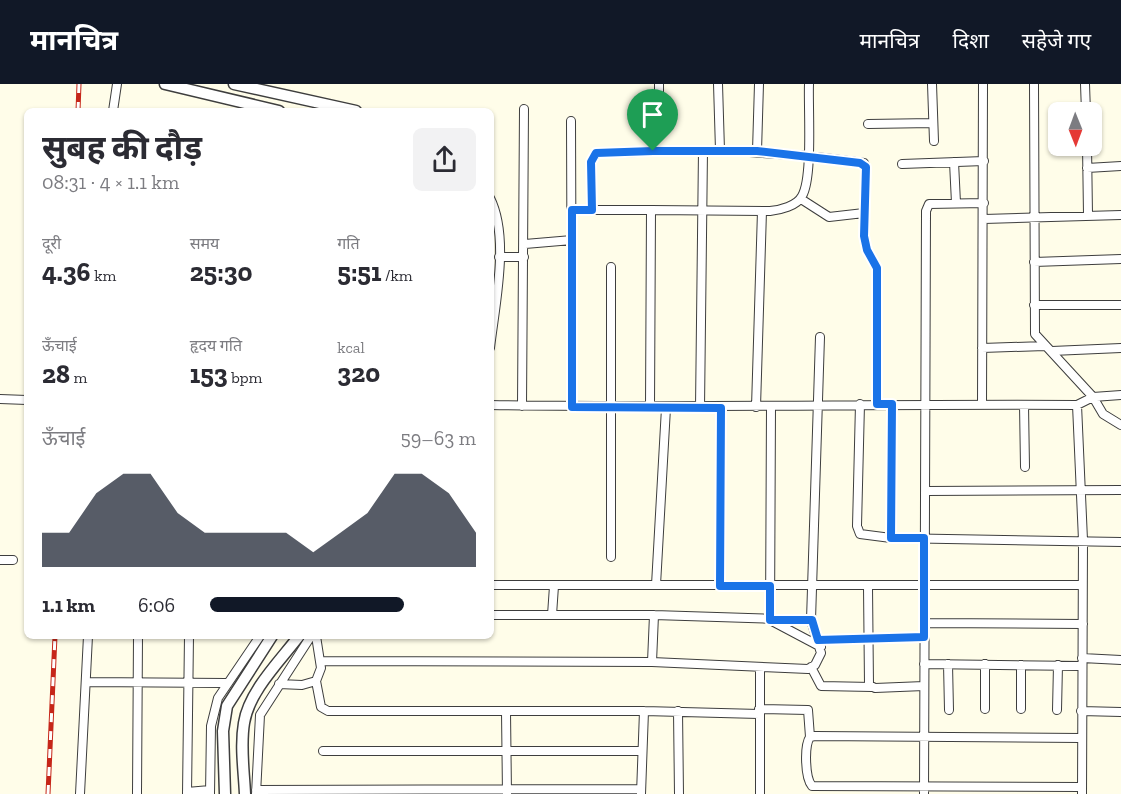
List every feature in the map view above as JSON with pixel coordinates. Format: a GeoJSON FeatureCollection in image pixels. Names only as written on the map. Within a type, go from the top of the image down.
{"type":"FeatureCollection","features":[{"type":"Feature","properties":{"kind":"street"},"geometry":{"type":"LineString","coordinates":[[113,108],[117,84]]}},
{"type":"Feature","properties":{"kind":"street"},"geometry":{"type":"LineString","coordinates":[[165,84],[266,108]]}},
{"type":"Feature","properties":{"kind":"street"},"geometry":{"type":"LineString","coordinates":[[234,84],[342,108]]}},
{"type":"Feature","properties":{"kind":"street"},"geometry":{"type":"LineString","coordinates":[[659,84],[659,103]]}},
{"type":"Feature","properties":{"kind":"street"},"geometry":{"type":"LineString","coordinates":[[718,84],[720,150]]}},
{"type":"Feature","properties":{"kind":"street"},"geometry":{"type":"LineString","coordinates":[[757,151],[759,84]]}},
{"type":"Feature","properties":{"kind":"street"},"geometry":{"type":"LineString","coordinates":[[572,210],[762,211],[777,210],[801,199],[806,187],[809,84]]}},
{"type":"Feature","properties":{"kind":"street"},"geometry":{"type":"LineString","coordinates":[[932,84],[934,141]]}},
{"type":"Feature","properties":{"kind":"street"},"geometry":{"type":"LineString","coordinates":[[982,405],[983,84]]}},
{"type":"Feature","properties":{"kind":"street"},"geometry":{"type":"LineString","coordinates":[[1034,84],[1035,334],[1093,397],[1104,414],[1121,425]]}},
{"type":"Feature","properties":{"kind":"street"},"geometry":{"type":"LineString","coordinates":[[1085,84],[1086,102]]}},
{"type":"Feature","properties":{"kind":"street"},"geometry":{"type":"LineString","coordinates":[[522,406],[525,257],[524,109]]}},
{"type":"Feature","properties":{"kind":"street"},"geometry":{"type":"LineString","coordinates":[[571,121],[572,407]]}},
{"type":"Feature","properties":{"kind":"street"},"geometry":{"type":"LineString","coordinates":[[868,124],[933,123]]}},
{"type":"Feature","properties":{"kind":"street"},"geometry":{"type":"LineString","coordinates":[[700,408],[703,150]]}},
{"type":"Feature","properties":{"kind":"street"},"geometry":{"type":"LineString","coordinates":[[592,210],[591,162],[596,153],[757,151],[864,164],[865,243],[877,268],[877,404]]}},
{"type":"Feature","properties":{"kind":"street"},"geometry":{"type":"LineString","coordinates":[[1087,156],[1088,215]]}},
{"type":"Feature","properties":{"kind":"street"},"geometry":{"type":"LineString","coordinates":[[902,164],[984,161]]}},
{"type":"Feature","properties":{"kind":"street"},"geometry":{"type":"LineString","coordinates":[[954,162],[956,203]]}},
{"type":"Feature","properties":{"kind":"street"},"geometry":{"type":"LineString","coordinates":[[1087,168],[1121,166]]}},
{"type":"Feature","properties":{"kind":"street"},"geometry":{"type":"LineString","coordinates":[[801,199],[829,217],[864,213]]}},
{"type":"Feature","properties":{"kind":"street"},"geometry":{"type":"LineString","coordinates":[[924,790],[926,211],[929,204],[984,202]]}},
{"type":"Feature","properties":{"kind":"street"},"geometry":{"type":"LineString","coordinates":[[651,210],[651,408]]}},
{"type":"Feature","properties":{"kind":"street"},"geometry":{"type":"LineString","coordinates":[[756,407],[762,211]]}},
{"type":"Feature","properties":{"kind":"street"},"geometry":{"type":"LineString","coordinates":[[494,214],[499,257],[494,308]]}},
{"type":"Feature","properties":{"kind":"street"},"geometry":{"type":"LineString","coordinates":[[984,219],[1121,215]]}},
{"type":"Feature","properties":{"kind":"street"},"geometry":{"type":"LineString","coordinates":[[525,244],[572,240]]}},
{"type":"Feature","properties":{"kind":"street"},"geometry":{"type":"LineString","coordinates":[[499,257],[525,257]]}},
{"type":"Feature","properties":{"kind":"street"},"geometry":{"type":"LineString","coordinates":[[1034,262],[1121,260]]}},
{"type":"Feature","properties":{"kind":"street"},"geometry":{"type":"LineString","coordinates":[[611,267],[611,557]]}},
{"type":"Feature","properties":{"kind":"street"},"geometry":{"type":"LineString","coordinates":[[1034,305],[1121,304]]}},
{"type":"Feature","properties":{"kind":"street"},"geometry":{"type":"LineString","coordinates":[[321,661],[652,662],[812,667],[818,660],[819,644],[812,620],[820,406],[820,337]]}},
{"type":"Feature","properties":{"kind":"street"},"geometry":{"type":"LineString","coordinates":[[982,348],[1121,348]]}},
{"type":"Feature","properties":{"kind":"street"},"geometry":{"type":"LineString","coordinates":[[494,405],[721,408],[860,404],[1077,405],[1093,397],[1121,395]]}},
{"type":"Feature","properties":{"kind":"street"},"geometry":{"type":"LineString","coordinates":[[0,399],[24,399]]}},
{"type":"Feature","properties":{"kind":"street"},"geometry":{"type":"LineString","coordinates":[[860,404],[857,526],[860,534],[865,537],[1121,542]]}},
{"type":"Feature","properties":{"kind":"street"},"geometry":{"type":"LineString","coordinates":[[891,538],[892,404]]}},
{"type":"Feature","properties":{"kind":"street"},"geometry":{"type":"LineString","coordinates":[[1024,405],[1025,467]]}},
{"type":"Feature","properties":{"kind":"street"},"geometry":{"type":"LineString","coordinates":[[316,681],[321,707],[328,711],[759,712],[808,710],[810,737],[807,744],[808,779],[812,786],[924,790],[1082,790],[1083,540],[1077,405]]}},
{"type":"Feature","properties":{"kind":"street"},"geometry":{"type":"LineString","coordinates":[[770,620],[771,407]]}},
{"type":"Feature","properties":{"kind":"street"},"geometry":{"type":"LineString","coordinates":[[656,585],[666,408]]}},
{"type":"Feature","properties":{"kind":"street"},"geometry":{"type":"LineString","coordinates":[[720,586],[721,408]]}},
{"type":"Feature","properties":{"kind":"street"},"geometry":{"type":"LineString","coordinates":[[926,491],[1121,490]]}},
{"type":"Feature","properties":{"kind":"street"},"geometry":{"type":"LineString","coordinates":[[0,560],[13,560]]}},
{"type":"Feature","properties":{"kind":"street"},"geometry":{"type":"LineString","coordinates":[[494,585],[868,587],[1082,585]]}},
{"type":"Feature","properties":{"kind":"street"},"geometry":{"type":"LineString","coordinates":[[552,615],[554,586]]}},
{"type":"Feature","properties":{"kind":"street"},"geometry":{"type":"LineString","coordinates":[[868,587],[868,680],[872,687]]}},
{"type":"Feature","properties":{"kind":"street"},"geometry":{"type":"LineString","coordinates":[[494,615],[654,615],[812,620]]}},
{"type":"Feature","properties":{"kind":"street"},"geometry":{"type":"LineString","coordinates":[[652,662],[654,615]]}},
{"type":"Feature","properties":{"kind":"street"},"geometry":{"type":"LineString","coordinates":[[770,620],[819,644],[868,636],[924,637]]}},
{"type":"Feature","properties":{"kind":"street"},"geometry":{"type":"LineString","coordinates":[[924,623],[1083,624]]}},
{"type":"Feature","properties":{"kind":"street"},"geometry":{"type":"LineString","coordinates":[[80,794],[88,639]]}},
{"type":"Feature","properties":{"kind":"street"},"geometry":{"type":"LineString","coordinates":[[137,794],[138,639]]}},
{"type":"Feature","properties":{"kind":"street"},"geometry":{"type":"LineString","coordinates":[[189,639],[187,793],[210,792],[211,726],[218,698],[258,639]]}},
{"type":"Feature","properties":{"kind":"street"},"geometry":{"type":"LineString","coordinates":[[225,794],[223,731],[227,706],[270,639]]}},
{"type":"Feature","properties":{"kind":"street"},"geometry":{"type":"LineString","coordinates":[[252,793],[242,738],[244,721],[258,691],[296,639]]}},
{"type":"Feature","properties":{"kind":"street"},"geometry":{"type":"LineString","coordinates":[[252,793],[260,715],[312,639]]}},
{"type":"Feature","properties":{"kind":"street"},"geometry":{"type":"LineString","coordinates":[[279,684],[302,686],[316,681],[321,661],[315,639]]}},
{"type":"Feature","properties":{"kind":"street"},"geometry":{"type":"LineString","coordinates":[[924,664],[1058,665],[1121,660]]}},
{"type":"Feature","properties":{"kind":"street"},"geometry":{"type":"LineString","coordinates":[[948,664],[949,710]]}},
{"type":"Feature","properties":{"kind":"street"},"geometry":{"type":"LineString","coordinates":[[985,664],[985,709]]}},
{"type":"Feature","properties":{"kind":"street"},"geometry":{"type":"LineString","coordinates":[[1021,665],[1021,709]]}},
{"type":"Feature","properties":{"kind":"street"},"geometry":{"type":"LineString","coordinates":[[1057,710],[1058,665]]}},
{"type":"Feature","properties":{"kind":"street"},"geometry":{"type":"LineString","coordinates":[[760,667],[760,794]]}},
{"type":"Feature","properties":{"kind":"street"},"geometry":{"type":"LineString","coordinates":[[812,667],[819,683],[826,688],[924,686]]}},
{"type":"Feature","properties":{"kind":"street"},"geometry":{"type":"LineString","coordinates":[[86,682],[226,683]]}},
{"type":"Feature","properties":{"kind":"street"},"geometry":{"type":"LineString","coordinates":[[252,793],[641,792],[644,711]]}},
{"type":"Feature","properties":{"kind":"street"},"geometry":{"type":"LineString","coordinates":[[678,711],[678,794]]}},
{"type":"Feature","properties":{"kind":"street"},"geometry":{"type":"LineString","coordinates":[[1081,711],[1121,712]]}},
{"type":"Feature","properties":{"kind":"street"},"geometry":{"type":"LineString","coordinates":[[506,712],[507,792]]}},
{"type":"Feature","properties":{"kind":"street"},"geometry":{"type":"LineString","coordinates":[[810,737],[924,735],[1081,738]]}},
{"type":"Feature","properties":{"kind":"street"},"geometry":{"type":"LineString","coordinates":[[323,751],[642,751]]}},
{"type":"Feature","properties":{"kind":"railway"},"geometry":{"type":"LineString","coordinates":[[78,108],[79,84]]}},
{"type":"Feature","properties":{"kind":"railway"},"geometry":{"type":"LineString","coordinates":[[48,794],[55,639]]}},
{"type":"Feature","properties":{"kind":"route"},"geometry":{"type":"LineString","coordinates":[[653,151],[757,151],[860,163],[866,167],[864,236],[867,250],[877,268],[877,404],[892,404],[891,538],[924,538],[924,637],[868,636],[818,640],[812,620],[770,620],[770,586],[720,586],[721,408],[572,407],[572,210],[592,210],[591,162],[596,153],[653,151]]}}]}
